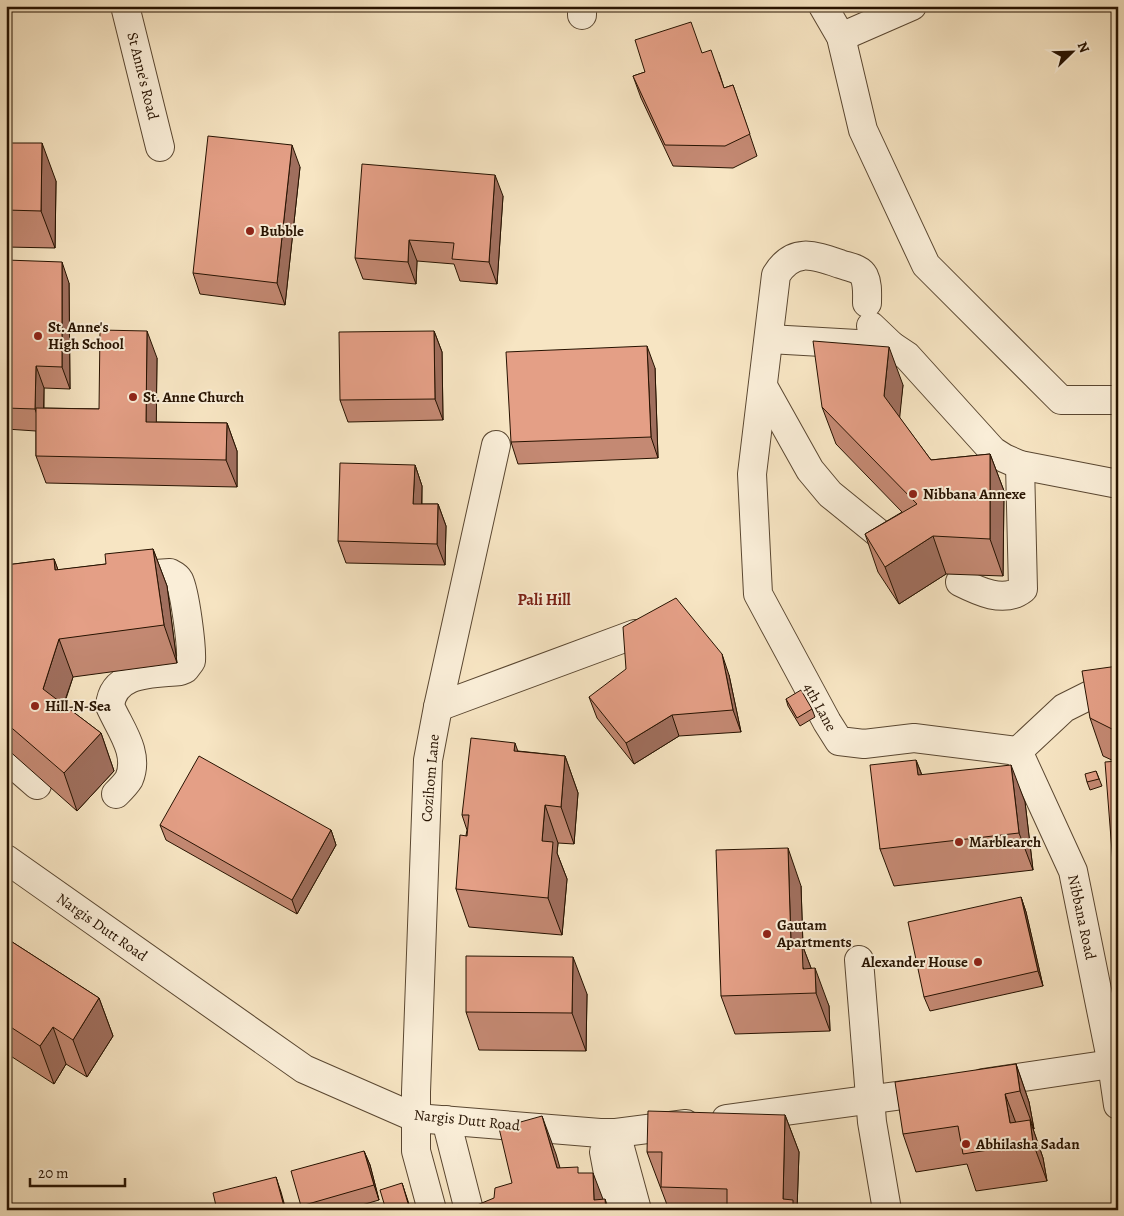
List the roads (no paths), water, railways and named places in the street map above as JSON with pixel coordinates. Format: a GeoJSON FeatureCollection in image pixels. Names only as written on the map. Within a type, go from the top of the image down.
{"type":"FeatureCollection","features":[{"type":"Feature","properties":{"kind":"street","name":"St Anne's Road"},"geometry":{"type":"LineString","coordinates":[[125,6],[160,146]]}},
{"type":"Feature","properties":{"kind":"street"},"geometry":{"type":"LineString","coordinates":[[824,6],[841,37],[863,130],[926,265],[1061,400],[1118,400]]}},
{"type":"Feature","properties":{"kind":"street"},"geometry":{"type":"LineString","coordinates":[[841,37],[912,6]]}},
{"type":"Feature","properties":{"kind":"street"},"geometry":{"type":"LineString","coordinates":[[893,545],[830,494],[810,470],[763,386],[776,275],[782,265],[789,260],[813,255],[857,269],[864,275],[869,314],[892,346],[907,356],[993,451],[1020,465],[1118,484]]}},
{"type":"Feature","properties":{"kind":"street"},"geometry":{"type":"LineString","coordinates":[[769,339],[892,346]]}},
{"type":"Feature","properties":{"kind":"street","name":"4th Lane"},"geometry":{"type":"LineString","coordinates":[[763,386],[752,474],[758,594],[839,741],[864,744],[914,738],[1018,751]]}},
{"type":"Feature","properties":{"kind":"street","name":"Cozihom Lane"},"geometry":{"type":"LineString","coordinates":[[432,1210],[417,1157],[416,1118],[428,760],[496,445]]}},
{"type":"Feature","properties":{"kind":"street"},"geometry":{"type":"LineString","coordinates":[[960,582],[974,589],[1000,596],[1017,594],[1023,589],[1020,465]]}},
{"type":"Feature","properties":{"kind":"street"},"geometry":{"type":"LineString","coordinates":[[103,577],[170,573],[176,576],[180,581],[183,594],[192,657],[185,669],[127,679],[115,689],[110,706],[131,749],[132,760],[129,780],[116,794]]}},
{"type":"Feature","properties":{"kind":"street"},"geometry":{"type":"LineString","coordinates":[[438,707],[635,634]]}},
{"type":"Feature","properties":{"kind":"street"},"geometry":{"type":"LineString","coordinates":[[1018,751],[1064,708],[1100,690],[1118,688]]}},
{"type":"Feature","properties":{"kind":"street","name":"Nibbana Road"},"geometry":{"type":"LineString","coordinates":[[1018,751],[1073,871],[1115,1064],[1118,1105]]}},
{"type":"Feature","properties":{"kind":"street"},"geometry":{"type":"LineString","coordinates":[[6,758],[37,785]]}},
{"type":"Feature","properties":{"kind":"street","name":"Nargis Dutt Road"},"geometry":{"type":"LineString","coordinates":[[6,859],[304,1069],[416,1118],[608,1133],[871,1100],[1115,1064]]}},
{"type":"Feature","properties":{"kind":"street"},"geometry":{"type":"LineString","coordinates":[[859,960],[872,1122],[887,1210]]}},
{"type":"Feature","properties":{"kind":"street"},"geometry":{"type":"LineString","coordinates":[[446,1120],[469,1210]]}},
{"type":"Feature","properties":{"kind":"street"},"geometry":{"type":"LineString","coordinates":[[608,1133],[615,1210]]}},
{"type":"Feature","properties":{"kind":"street"},"geometry":{"type":"LineString","coordinates":[[608,1133],[637,1210]]}},
{"type":"Feature","properties":{"kind":"place","name":"Bubble"},"geometry":{"type":"Point","coordinates":[250,231]}},
{"type":"Feature","properties":{"kind":"place","name":"St. Anne's High School"},"geometry":{"type":"Point","coordinates":[38,336]}},
{"type":"Feature","properties":{"kind":"place","name":"St. Anne Church"},"geometry":{"type":"Point","coordinates":[133,397]}},
{"type":"Feature","properties":{"kind":"place","name":"Nibbana Annexe"},"geometry":{"type":"Point","coordinates":[913,494]}},
{"type":"Feature","properties":{"kind":"place","name":"Hill-N-Sea"},"geometry":{"type":"Point","coordinates":[35,706]}},
{"type":"Feature","properties":{"kind":"place","name":"Marblearch"},"geometry":{"type":"Point","coordinates":[959,842]}},
{"type":"Feature","properties":{"kind":"place","name":"Gautam Apartments"},"geometry":{"type":"Point","coordinates":[767,934]}},
{"type":"Feature","properties":{"kind":"place","name":"Alexander House"},"geometry":{"type":"Point","coordinates":[978,962]}},
{"type":"Feature","properties":{"kind":"place","name":"Abhilasha Sadan"},"geometry":{"type":"Point","coordinates":[966,1144]}},
{"type":"Feature","properties":{"kind":"district","name":"Pali Hill"},"geometry":{"type":"Point","coordinates":[544,599]}}]}
